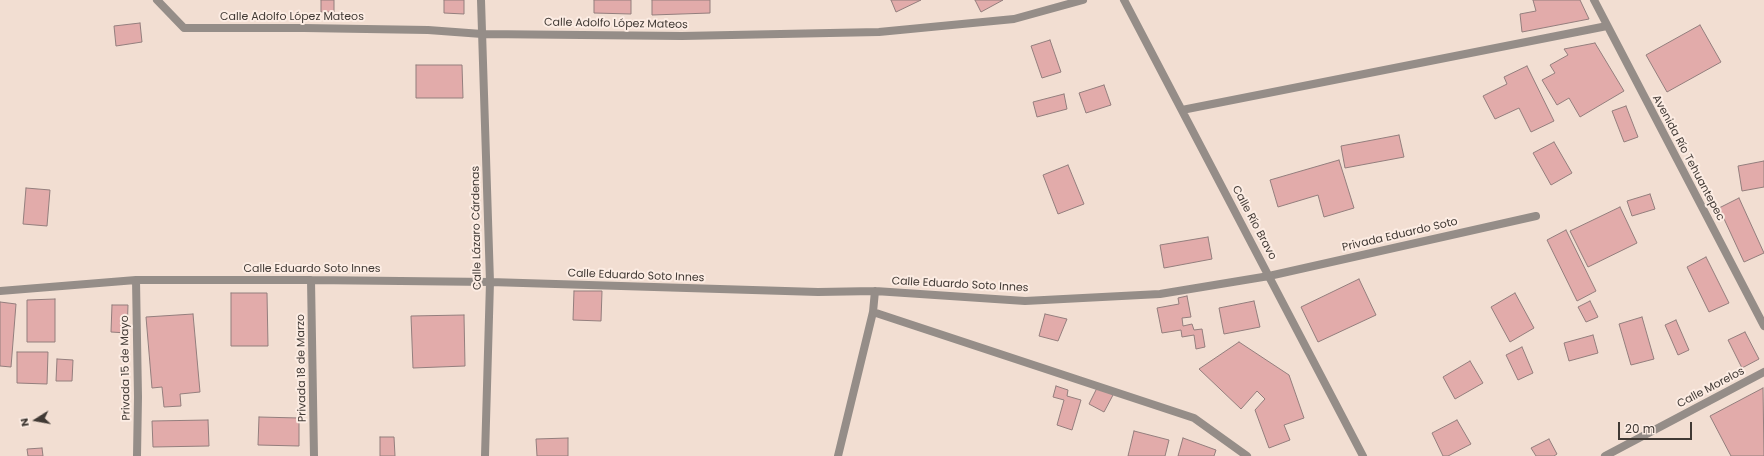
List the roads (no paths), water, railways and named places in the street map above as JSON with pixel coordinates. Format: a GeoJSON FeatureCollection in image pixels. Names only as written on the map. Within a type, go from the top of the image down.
{"type":"FeatureCollection","features":[{"type":"Feature","properties":{"kind":"street","name":"Calle Adolfo López Mateos"},"geometry":{"type":"LineString","coordinates":[[157,0],[184,28],[304,28],[428,30],[482,34],[682,36],[880,32],[1014,19],[1083,0]]}},
{"type":"Feature","properties":{"kind":"street","name":"Calle Lázaro Cárdenas"},"geometry":{"type":"LineString","coordinates":[[481,0],[490,282],[485,456]]}},
{"type":"Feature","properties":{"kind":"street","name":"Calle Río Bravo"},"geometry":{"type":"LineString","coordinates":[[1124,0],[1363,456]]}},
{"type":"Feature","properties":{"kind":"street","name":"Avenida Río Tehuantepec"},"geometry":{"type":"LineString","coordinates":[[1594,0],[1764,326]]}},
{"type":"Feature","properties":{"kind":"street"},"geometry":{"type":"LineString","coordinates":[[1182,110],[1607,26]]}},
{"type":"Feature","properties":{"kind":"street","name":"Privada Eduardo Soto"},"geometry":{"type":"LineString","coordinates":[[1269,276],[1536,216]]}},
{"type":"Feature","properties":{"kind":"street","name":"Calle Eduardo Soto Innes"},"geometry":{"type":"LineString","coordinates":[[0,291],[136,280],[311,280],[490,282],[818,292],[875,292],[1025,301],[1160,294],[1269,276]]}},
{"type":"Feature","properties":{"kind":"street","name":"Privada 15 de Mayo"},"geometry":{"type":"LineString","coordinates":[[136,280],[138,397],[137,456]]}},
{"type":"Feature","properties":{"kind":"street","name":"Privada 18 de Marzo"},"geometry":{"type":"LineString","coordinates":[[311,280],[314,456]]}},
{"type":"Feature","properties":{"kind":"street"},"geometry":{"type":"LineString","coordinates":[[838,456],[874,312],[875,292]]}},
{"type":"Feature","properties":{"kind":"street"},"geometry":{"type":"LineString","coordinates":[[874,312],[1194,418],[1247,456]]}},
{"type":"Feature","properties":{"kind":"street","name":"Calle Morelos"},"geometry":{"type":"LineString","coordinates":[[1605,456],[1764,372]]}}]}
